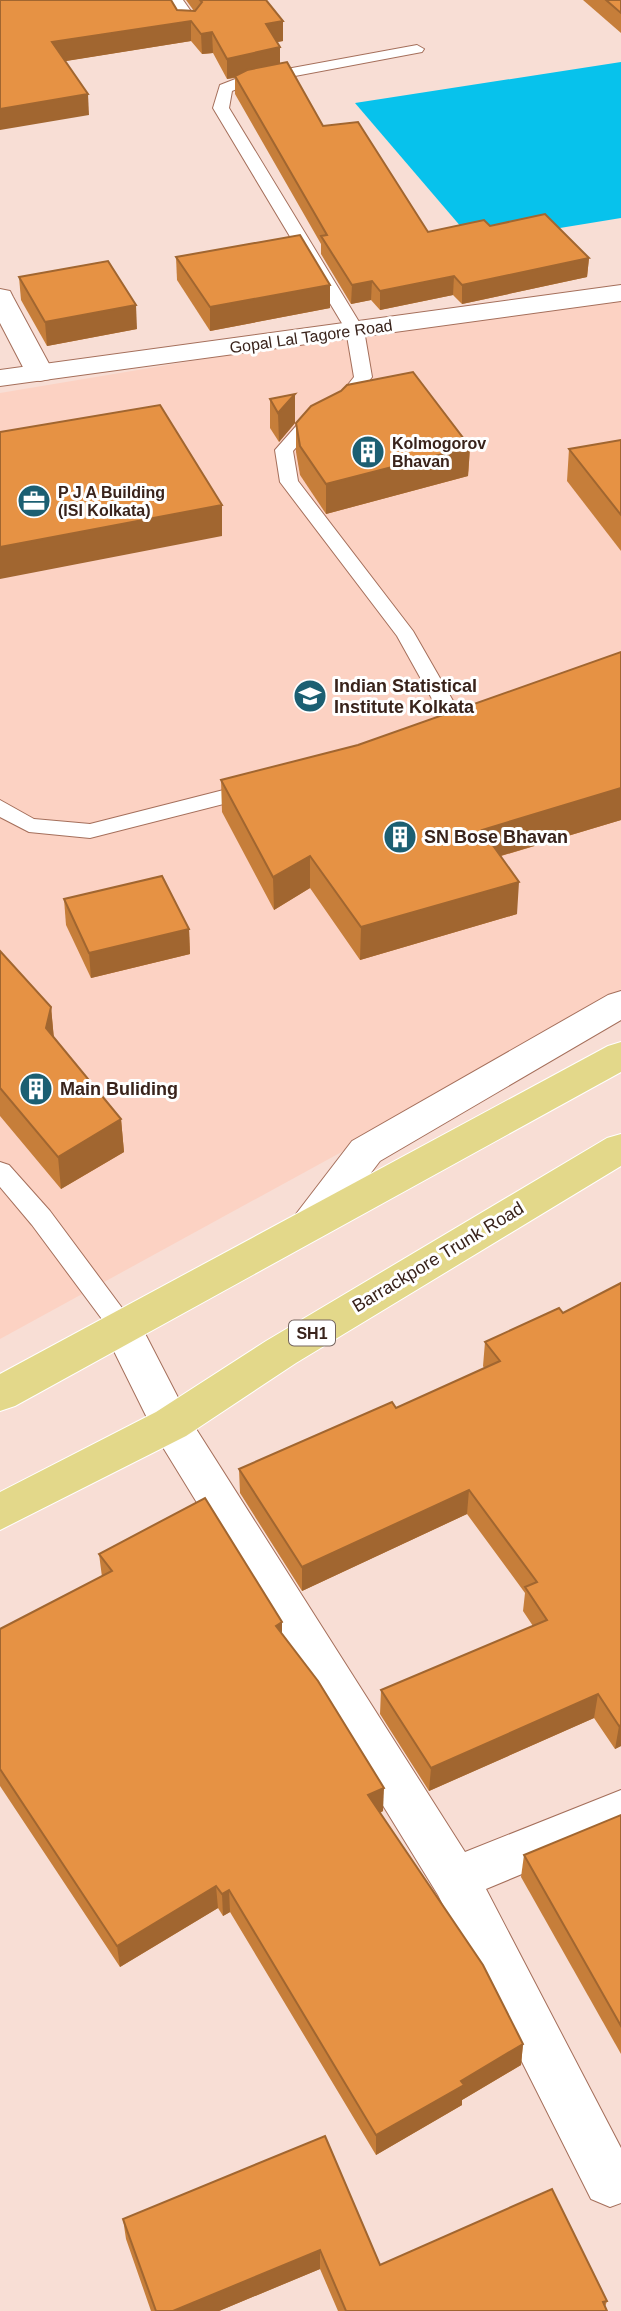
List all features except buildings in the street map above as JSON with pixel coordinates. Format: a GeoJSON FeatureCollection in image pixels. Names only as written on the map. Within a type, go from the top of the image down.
{"type":"FeatureCollection","features":[{"type":"Feature","properties":{"kind":"main road"},"geometry":{"type":"LineString","coordinates":[[0,1394],[621,1055]]}},
{"type":"Feature","properties":{"kind":"main road","name":"Barrackpore Trunk Road"},"geometry":{"type":"LineString","coordinates":[[0,1512],[171,1424],[281,1352],[618,1153]]}},
{"type":"Feature","properties":{"kind":"street"},"geometry":{"type":"LineString","coordinates":[[172,0],[188,24]]}},
{"type":"Feature","properties":{"kind":"street","name":"Gopal Lal Tagore Road"},"geometry":{"type":"LineString","coordinates":[[0,378],[619,296]]}},
{"type":"Feature","properties":{"kind":"street"},"geometry":{"type":"LineString","coordinates":[[0,297],[11,323],[40,373]]}},
{"type":"Feature","properties":{"kind":"street"},"geometry":{"type":"LineString","coordinates":[[310,1224],[366,1151],[621,1004]]}},
{"type":"Feature","properties":{"kind":"street"},"geometry":{"type":"LineString","coordinates":[[122,1327],[171,1424],[455,1879],[617,2188]]}},
{"type":"Feature","properties":{"kind":"street"},"geometry":{"type":"LineString","coordinates":[[455,1879],[621,1811]]}},
{"type":"Feature","properties":{"kind":"lane"},"geometry":{"type":"LineString","coordinates":[[418,49],[265,75],[225,88],[221,108],[355,330],[363,377],[334,414],[303,429],[284,450],[289,482],[406,635],[458,727],[421,743]]}},
{"type":"Feature","properties":{"kind":"lane"},"geometry":{"type":"LineString","coordinates":[[0,807],[29,825],[90,831],[271,785]]}},
{"type":"Feature","properties":{"kind":"lane"},"geometry":{"type":"LineString","coordinates":[[0,1171],[41,1218],[122,1327]]}},
{"type":"Feature","properties":{"kind":"shaded area","name":"Indian Statistical Institute Kolkata"},"geometry":{"type":"Polygon","coordinates":[[[621,289],[621,999],[0,1339],[0,393],[621,289]]]}},
{"type":"Feature","properties":{"kind":"water"},"geometry":{"type":"Polygon","coordinates":[[[621,62],[621,218],[474,242],[355,103],[621,62]]]}},
{"type":"Feature","properties":{"kind":"place","name":"Kolmogorov Bhavan"},"geometry":{"type":"Point","coordinates":[368,452]}},
{"type":"Feature","properties":{"kind":"place","name":"P J A Building (ISI Kolkata)"},"geometry":{"type":"Point","coordinates":[34,501]}},
{"type":"Feature","properties":{"kind":"place","name":"Indian Statistical Institute Kolkata"},"geometry":{"type":"Point","coordinates":[310,696]}},
{"type":"Feature","properties":{"kind":"place","name":"SN Bose Bhavan"},"geometry":{"type":"Point","coordinates":[400,837]}},
{"type":"Feature","properties":{"kind":"place","name":"Main Buliding"},"geometry":{"type":"Point","coordinates":[36,1089]}}]}
